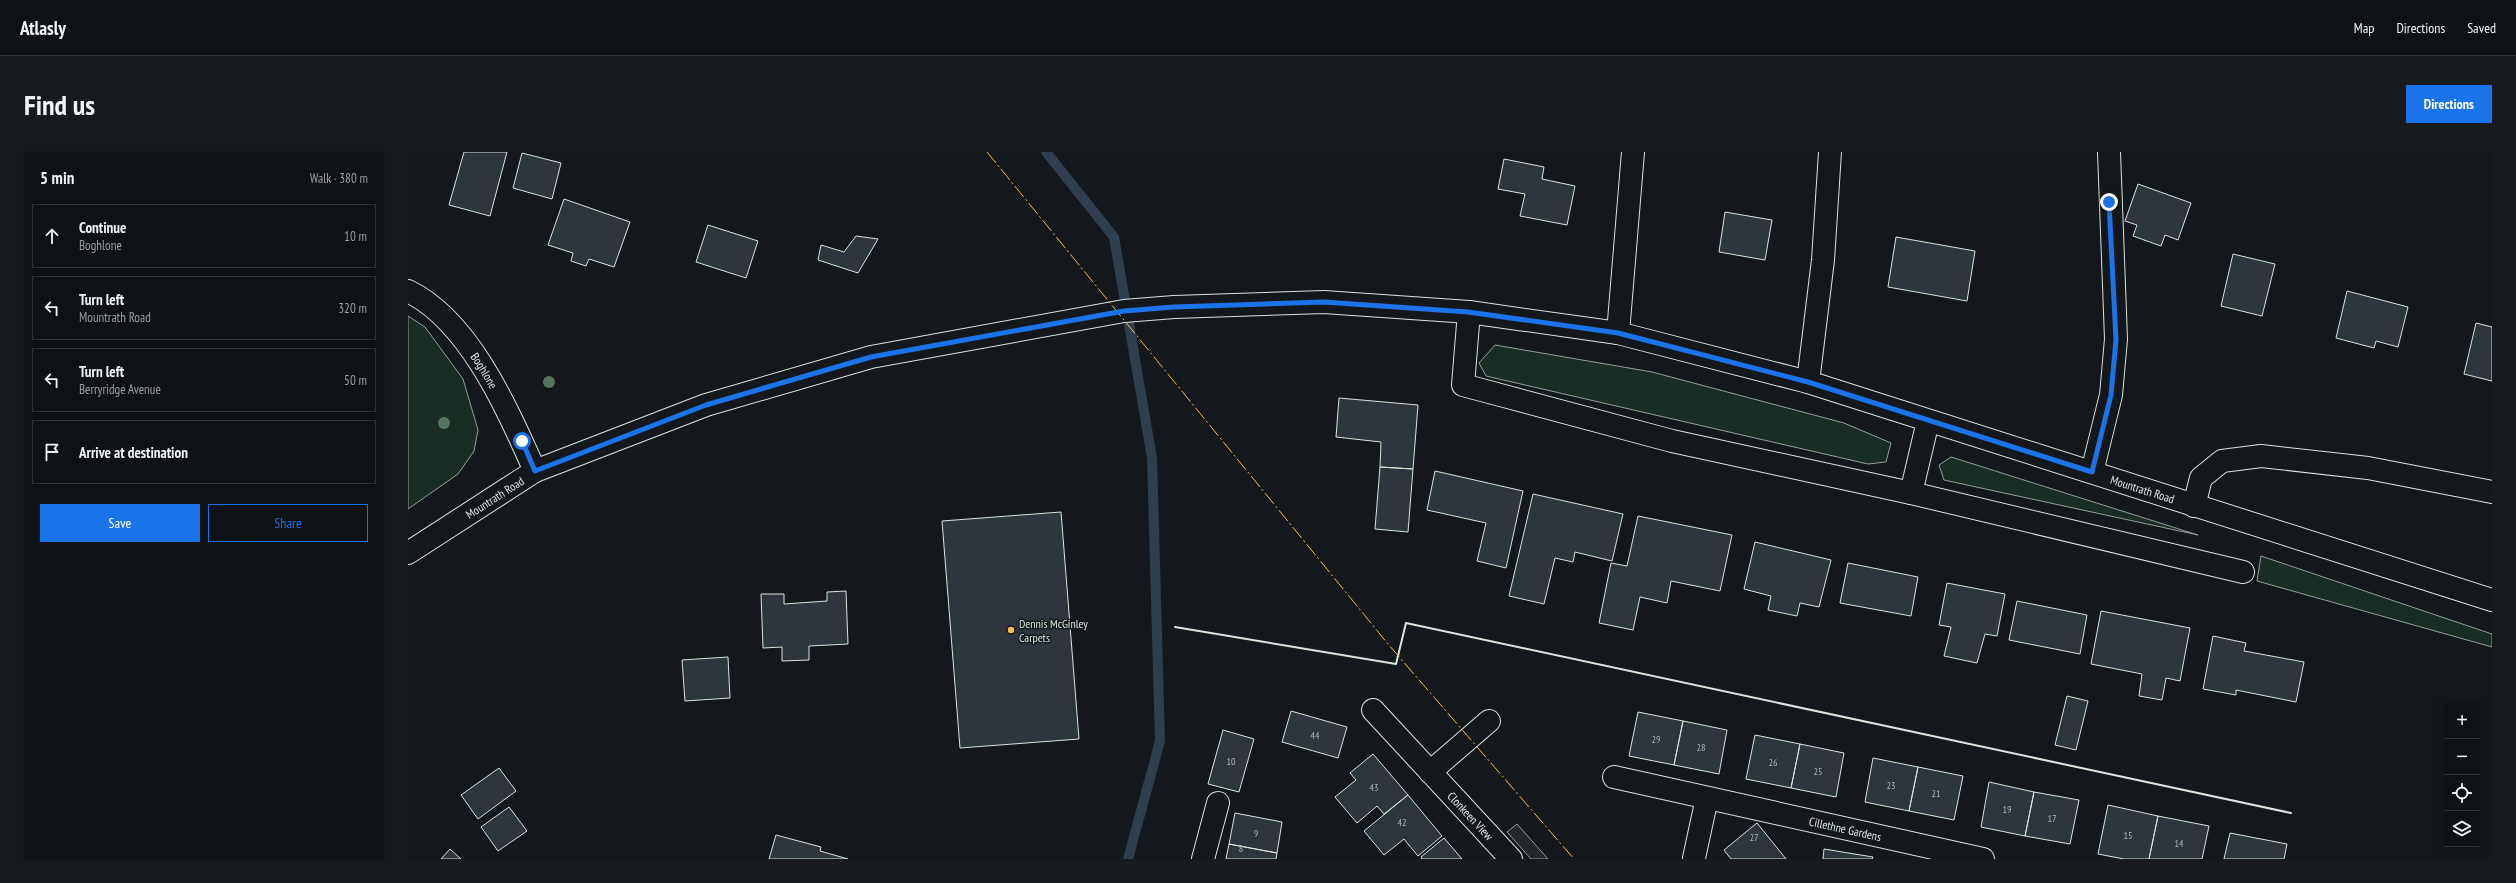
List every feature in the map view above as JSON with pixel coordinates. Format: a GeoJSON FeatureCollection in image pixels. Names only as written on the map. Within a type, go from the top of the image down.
{"type":"FeatureCollection","features":[{"type":"Feature","properties":{"kind":"street"},"geometry":{"type":"LineString","coordinates":[[1618,333],[1633,152]]}},
{"type":"Feature","properties":{"kind":"street"},"geometry":{"type":"LineString","coordinates":[[1808,382],[1823,260],[1830,152]]}},
{"type":"Feature","properties":{"kind":"street"},"geometry":{"type":"LineString","coordinates":[[2092,472],[2111,395],[2116,340],[2109,152]]}},
{"type":"Feature","properties":{"kind":"street","name":"Boghlone"},"geometry":{"type":"LineString","coordinates":[[408,291],[420,297],[442,314],[466,342],[498,393],[535,471]]}},
{"type":"Feature","properties":{"kind":"street","name":"Mountrath Road"},"geometry":{"type":"LineString","coordinates":[[408,553],[535,471],[706,405],[871,357],[1078,318],[1174,307],[1324,302],[1468,312],[1618,333],[1808,382],[2492,600]]}},
{"type":"Feature","properties":{"kind":"street"},"geometry":{"type":"LineString","coordinates":[[1468,312],[1463,385],[1672,441],[1911,493],[2243,572]]}},
{"type":"Feature","properties":{"kind":"street"},"geometry":{"type":"LineString","coordinates":[[1911,493],[1928,421]]}},
{"type":"Feature","properties":{"kind":"street"},"geometry":{"type":"LineString","coordinates":[[2194,506],[2202,478],[2222,461],[2260,456],[2368,468],[2492,492]]}},
{"type":"Feature","properties":{"kind":"street","name":"Clonkeen View"},"geometry":{"type":"LineString","coordinates":[[1373,710],[1511,859]]}},
{"type":"Feature","properties":{"kind":"street"},"geometry":{"type":"LineString","coordinates":[[1430,772],[1489,721]]}},
{"type":"Feature","properties":{"kind":"street","name":"Cillethne Gardens"},"geometry":{"type":"LineString","coordinates":[[1614,777],[1983,859]]}},
{"type":"Feature","properties":{"kind":"street"},"geometry":{"type":"LineString","coordinates":[[1694,858],[1707,798]]}},
{"type":"Feature","properties":{"kind":"street"},"geometry":{"type":"LineString","coordinates":[[1203,859],[1218,803]]}},
{"type":"Feature","properties":{"kind":"green space"},"geometry":{"type":"Polygon","coordinates":[[[408,316],[425,327],[463,379],[478,430],[474,451],[458,474],[408,509],[408,316]]]}},
{"type":"Feature","properties":{"kind":"green space"},"geometry":{"type":"Polygon","coordinates":[[[1495,345],[1652,372],[1844,423],[1891,443],[1886,462],[1868,464],[1486,376],[1479,363],[1495,345]]]}},
{"type":"Feature","properties":{"kind":"green space"},"geometry":{"type":"Polygon","coordinates":[[[1951,457],[2198,535],[1944,480],[1939,465],[1951,457]]]}},
{"type":"Feature","properties":{"kind":"green space"},"geometry":{"type":"Polygon","coordinates":[[[2261,556],[2492,634],[2492,647],[2257,581],[2261,556]]]}},
{"type":"Feature","properties":{"kind":"shaded area"},"geometry":{"type":"Polygon","coordinates":[[[1517,824],[1548,859],[1531,859],[1507,832],[1517,824]]]}},
{"type":"Feature","properties":{"kind":"building"},"geometry":{"type":"Polygon","coordinates":[[[464,152],[507,152],[490,216],[449,205],[464,152]]]}},
{"type":"Feature","properties":{"kind":"building"},"geometry":{"type":"Polygon","coordinates":[[[522,153],[561,163],[552,199],[513,188],[522,153]]]}},
{"type":"Feature","properties":{"kind":"building"},"geometry":{"type":"Polygon","coordinates":[[[1504,159],[1544,167],[1542,179],[1575,186],[1567,225],[1520,216],[1525,194],[1498,189],[1504,159]]]}},
{"type":"Feature","properties":{"kind":"building"},"geometry":{"type":"Polygon","coordinates":[[[2138,184],[2191,203],[2178,240],[2165,235],[2161,246],[2133,236],[2137,225],[2125,221],[2138,184]]]}},
{"type":"Feature","properties":{"kind":"building"},"geometry":{"type":"Polygon","coordinates":[[[564,199],[630,222],[614,267],[589,259],[586,266],[571,261],[573,253],[548,245],[564,199]]]}},
{"type":"Feature","properties":{"kind":"building"},"geometry":{"type":"Polygon","coordinates":[[[1725,212],[1772,220],[1765,260],[1719,252],[1725,212]]]}},
{"type":"Feature","properties":{"kind":"building"},"geometry":{"type":"Polygon","coordinates":[[[708,225],[758,241],[746,278],[696,262],[708,225]]]}},
{"type":"Feature","properties":{"kind":"building"},"geometry":{"type":"Polygon","coordinates":[[[856,236],[878,239],[858,273],[818,260],[821,245],[844,252],[856,236]]]}},
{"type":"Feature","properties":{"kind":"building"},"geometry":{"type":"Polygon","coordinates":[[[1896,237],[1975,251],[1967,301],[1888,287],[1896,237]]]}},
{"type":"Feature","properties":{"kind":"building"},"geometry":{"type":"Polygon","coordinates":[[[2233,254],[2275,264],[2262,316],[2221,306],[2233,254]]]}},
{"type":"Feature","properties":{"kind":"building"},"geometry":{"type":"Polygon","coordinates":[[[2347,291],[2408,307],[2398,347],[2376,341],[2374,348],[2336,338],[2347,291]]]}},
{"type":"Feature","properties":{"kind":"building"},"geometry":{"type":"Polygon","coordinates":[[[2476,323],[2492,327],[2492,381],[2464,374],[2476,323]]]}},
{"type":"Feature","properties":{"kind":"building"},"geometry":{"type":"Polygon","coordinates":[[[1339,398],[1418,405],[1413,469],[1380,467],[1381,442],[1336,437],[1339,398]]]}},
{"type":"Feature","properties":{"kind":"building"},"geometry":{"type":"Polygon","coordinates":[[[1380,467],[1413,469],[1408,532],[1375,529],[1380,467]]]}},
{"type":"Feature","properties":{"kind":"building"},"geometry":{"type":"Polygon","coordinates":[[[1435,471],[1523,491],[1506,568],[1477,561],[1486,523],[1427,510],[1435,471]]]}},
{"type":"Feature","properties":{"kind":"building"},"geometry":{"type":"Polygon","coordinates":[[[1533,494],[1623,514],[1612,561],[1575,552],[1573,562],[1555,558],[1544,604],[1509,596],[1533,494]]]}},
{"type":"Feature","properties":{"kind":"building","name":"Dennis McGinley Carpets"},"geometry":{"type":"Polygon","coordinates":[[[1061,512],[1079,739],[960,748],[942,521],[1061,512]]]}},
{"type":"Feature","properties":{"kind":"building"},"geometry":{"type":"Polygon","coordinates":[[[1638,516],[1732,535],[1720,591],[1671,581],[1667,603],[1640,597],[1633,630],[1599,623],[1611,563],[1627,566],[1638,516]]]}},
{"type":"Feature","properties":{"kind":"building"},"geometry":{"type":"Polygon","coordinates":[[[1755,542],[1831,560],[1819,607],[1800,603],[1797,616],[1768,610],[1771,596],[1744,589],[1755,542]]]}},
{"type":"Feature","properties":{"kind":"building"},"geometry":{"type":"Polygon","coordinates":[[[1848,563],[1918,577],[1911,616],[1840,603],[1848,563]]]}},
{"type":"Feature","properties":{"kind":"building"},"geometry":{"type":"Polygon","coordinates":[[[1947,583],[2005,594],[1997,636],[1985,634],[1977,663],[1944,656],[1951,627],[1939,625],[1947,583]]]}},
{"type":"Feature","properties":{"kind":"building"},"geometry":{"type":"Polygon","coordinates":[[[846,591],[848,644],[809,646],[809,660],[782,661],[782,647],[763,648],[761,594],[784,594],[784,604],[827,601],[827,592],[846,591]]]}},
{"type":"Feature","properties":{"kind":"building"},"geometry":{"type":"Polygon","coordinates":[[[2017,601],[2087,615],[2080,654],[2009,640],[2017,601]]]}},
{"type":"Feature","properties":{"kind":"building"},"geometry":{"type":"Polygon","coordinates":[[[2101,611],[2190,628],[2180,681],[2166,678],[2162,700],[2139,696],[2142,674],[2091,664],[2101,611]]]}},
{"type":"Feature","properties":{"kind":"building"},"geometry":{"type":"Polygon","coordinates":[[[2213,636],[2246,643],[2244,651],[2304,662],[2296,702],[2236,690],[2236,695],[2203,689],[2213,636]]]}},
{"type":"Feature","properties":{"kind":"building"},"geometry":{"type":"Polygon","coordinates":[[[728,657],[730,698],[685,701],[682,660],[728,657]]]}},
{"type":"Feature","properties":{"kind":"building"},"geometry":{"type":"Polygon","coordinates":[[[2067,696],[2088,701],[2076,750],[2055,745],[2067,696]]]}},
{"type":"Feature","properties":{"kind":"building"},"geometry":{"type":"Polygon","coordinates":[[[1291,711],[1347,727],[1338,758],[1282,742],[1291,711]]]}},
{"type":"Feature","properties":{"kind":"building"},"geometry":{"type":"Polygon","coordinates":[[[1638,712],[1683,721],[1674,765],[1629,756],[1638,712]]]}},
{"type":"Feature","properties":{"kind":"building"},"geometry":{"type":"Polygon","coordinates":[[[1683,721],[1727,730],[1719,774],[1674,765],[1683,721]]]}},
{"type":"Feature","properties":{"kind":"building"},"geometry":{"type":"Polygon","coordinates":[[[1223,730],[1254,739],[1239,792],[1208,784],[1223,730]]]}},
{"type":"Feature","properties":{"kind":"building"},"geometry":{"type":"Polygon","coordinates":[[[1755,735],[1800,744],[1791,788],[1746,779],[1755,735]]]}},
{"type":"Feature","properties":{"kind":"building"},"geometry":{"type":"Polygon","coordinates":[[[1800,744],[1844,753],[1836,797],[1791,788],[1800,744]]]}},
{"type":"Feature","properties":{"kind":"building"},"geometry":{"type":"Polygon","coordinates":[[[1373,754],[1408,795],[1384,814],[1377,806],[1357,823],[1335,797],[1356,780],[1350,773],[1373,754]]]}},
{"type":"Feature","properties":{"kind":"building"},"geometry":{"type":"Polygon","coordinates":[[[1873,758],[1918,767],[1909,811],[1865,802],[1873,758]]]}},
{"type":"Feature","properties":{"kind":"building"},"geometry":{"type":"Polygon","coordinates":[[[1918,767],[1963,776],[1954,820],[1909,811],[1918,767]]]}},
{"type":"Feature","properties":{"kind":"building"},"geometry":{"type":"Polygon","coordinates":[[[499,768],[516,791],[478,819],[461,795],[499,768]]]}},
{"type":"Feature","properties":{"kind":"building"},"geometry":{"type":"Polygon","coordinates":[[[1989,782],[2034,792],[2025,836],[1981,827],[1989,782]]]}},
{"type":"Feature","properties":{"kind":"building"},"geometry":{"type":"Polygon","coordinates":[[[2034,792],[2079,800],[2070,844],[2025,836],[2034,792]]]}},
{"type":"Feature","properties":{"kind":"building"},"geometry":{"type":"Polygon","coordinates":[[[1408,795],[1442,836],[1418,856],[1404,839],[1384,855],[1364,831],[1408,795]]]}},
{"type":"Feature","properties":{"kind":"building"},"geometry":{"type":"Polygon","coordinates":[[[2108,805],[2158,816],[2149,859],[2124,859],[2098,854],[2108,805]]]}},
{"type":"Feature","properties":{"kind":"building"},"geometry":{"type":"Polygon","coordinates":[[[509,807],[527,831],[498,851],[481,827],[509,807]]]}},
{"type":"Feature","properties":{"kind":"building"},"geometry":{"type":"Polygon","coordinates":[[[1235,813],[1282,822],[1277,853],[1229,844],[1235,813]]]}},
{"type":"Feature","properties":{"kind":"building"},"geometry":{"type":"Polygon","coordinates":[[[2158,816],[2209,826],[2202,859],[2149,859],[2158,816]]]}},
{"type":"Feature","properties":{"kind":"building"},"geometry":{"type":"Polygon","coordinates":[[[1757,823],[1786,859],[1731,859],[1724,850],[1757,823]]]}},
{"type":"Feature","properties":{"kind":"building"},"geometry":{"type":"Polygon","coordinates":[[[2230,833],[2287,844],[2284,859],[2224,859],[2230,833]]]}},
{"type":"Feature","properties":{"kind":"building"},"geometry":{"type":"Polygon","coordinates":[[[776,835],[821,847],[820,851],[848,859],[769,859],[776,835]]]}},
{"type":"Feature","properties":{"kind":"building"},"geometry":{"type":"Polygon","coordinates":[[[1444,838],[1462,859],[1422,859],[1421,857],[1444,838]]]}},
{"type":"Feature","properties":{"kind":"building"},"geometry":{"type":"Polygon","coordinates":[[[1229,844],[1277,853],[1276,859],[1226,859],[1229,844]]]}},
{"type":"Feature","properties":{"kind":"building"},"geometry":{"type":"Polygon","coordinates":[[[450,849],[461,859],[441,859],[450,849]]]}},
{"type":"Feature","properties":{"kind":"building"},"geometry":{"type":"Polygon","coordinates":[[[1824,849],[1873,857],[1872,859],[1823,859],[1824,849]]]}},
{"type":"Feature","properties":{"kind":"waterway"},"geometry":{"type":"LineString","coordinates":[[1046,152],[1114,237],[1152,458],[1160,741],[1128,859]]}},
{"type":"Feature","properties":{"kind":"wall"},"geometry":{"type":"LineString","coordinates":[[1175,627],[1396,664],[1406,623],[2291,813]]}},
{"type":"Feature","properties":{"kind":"power"},"geometry":{"type":"LineString","coordinates":[[987,152],[1388,644],[1574,859]]}},
{"type":"Feature","properties":{"kind":"place","name":"Dennis McGinley Carpets"},"geometry":{"type":"Point","coordinates":[1011,630]}},
{"type":"Feature","properties":{"kind":"route"},"geometry":{"type":"LineString","coordinates":[[522,441],[535,471],[706,405],[871,357],[1078,318],[1124,311],[1174,307],[1324,302],[1468,312],[1618,333],[1808,382],[2092,472],[2111,395],[2115,365],[2116,340],[2114,271],[2109,202]]}}]}
